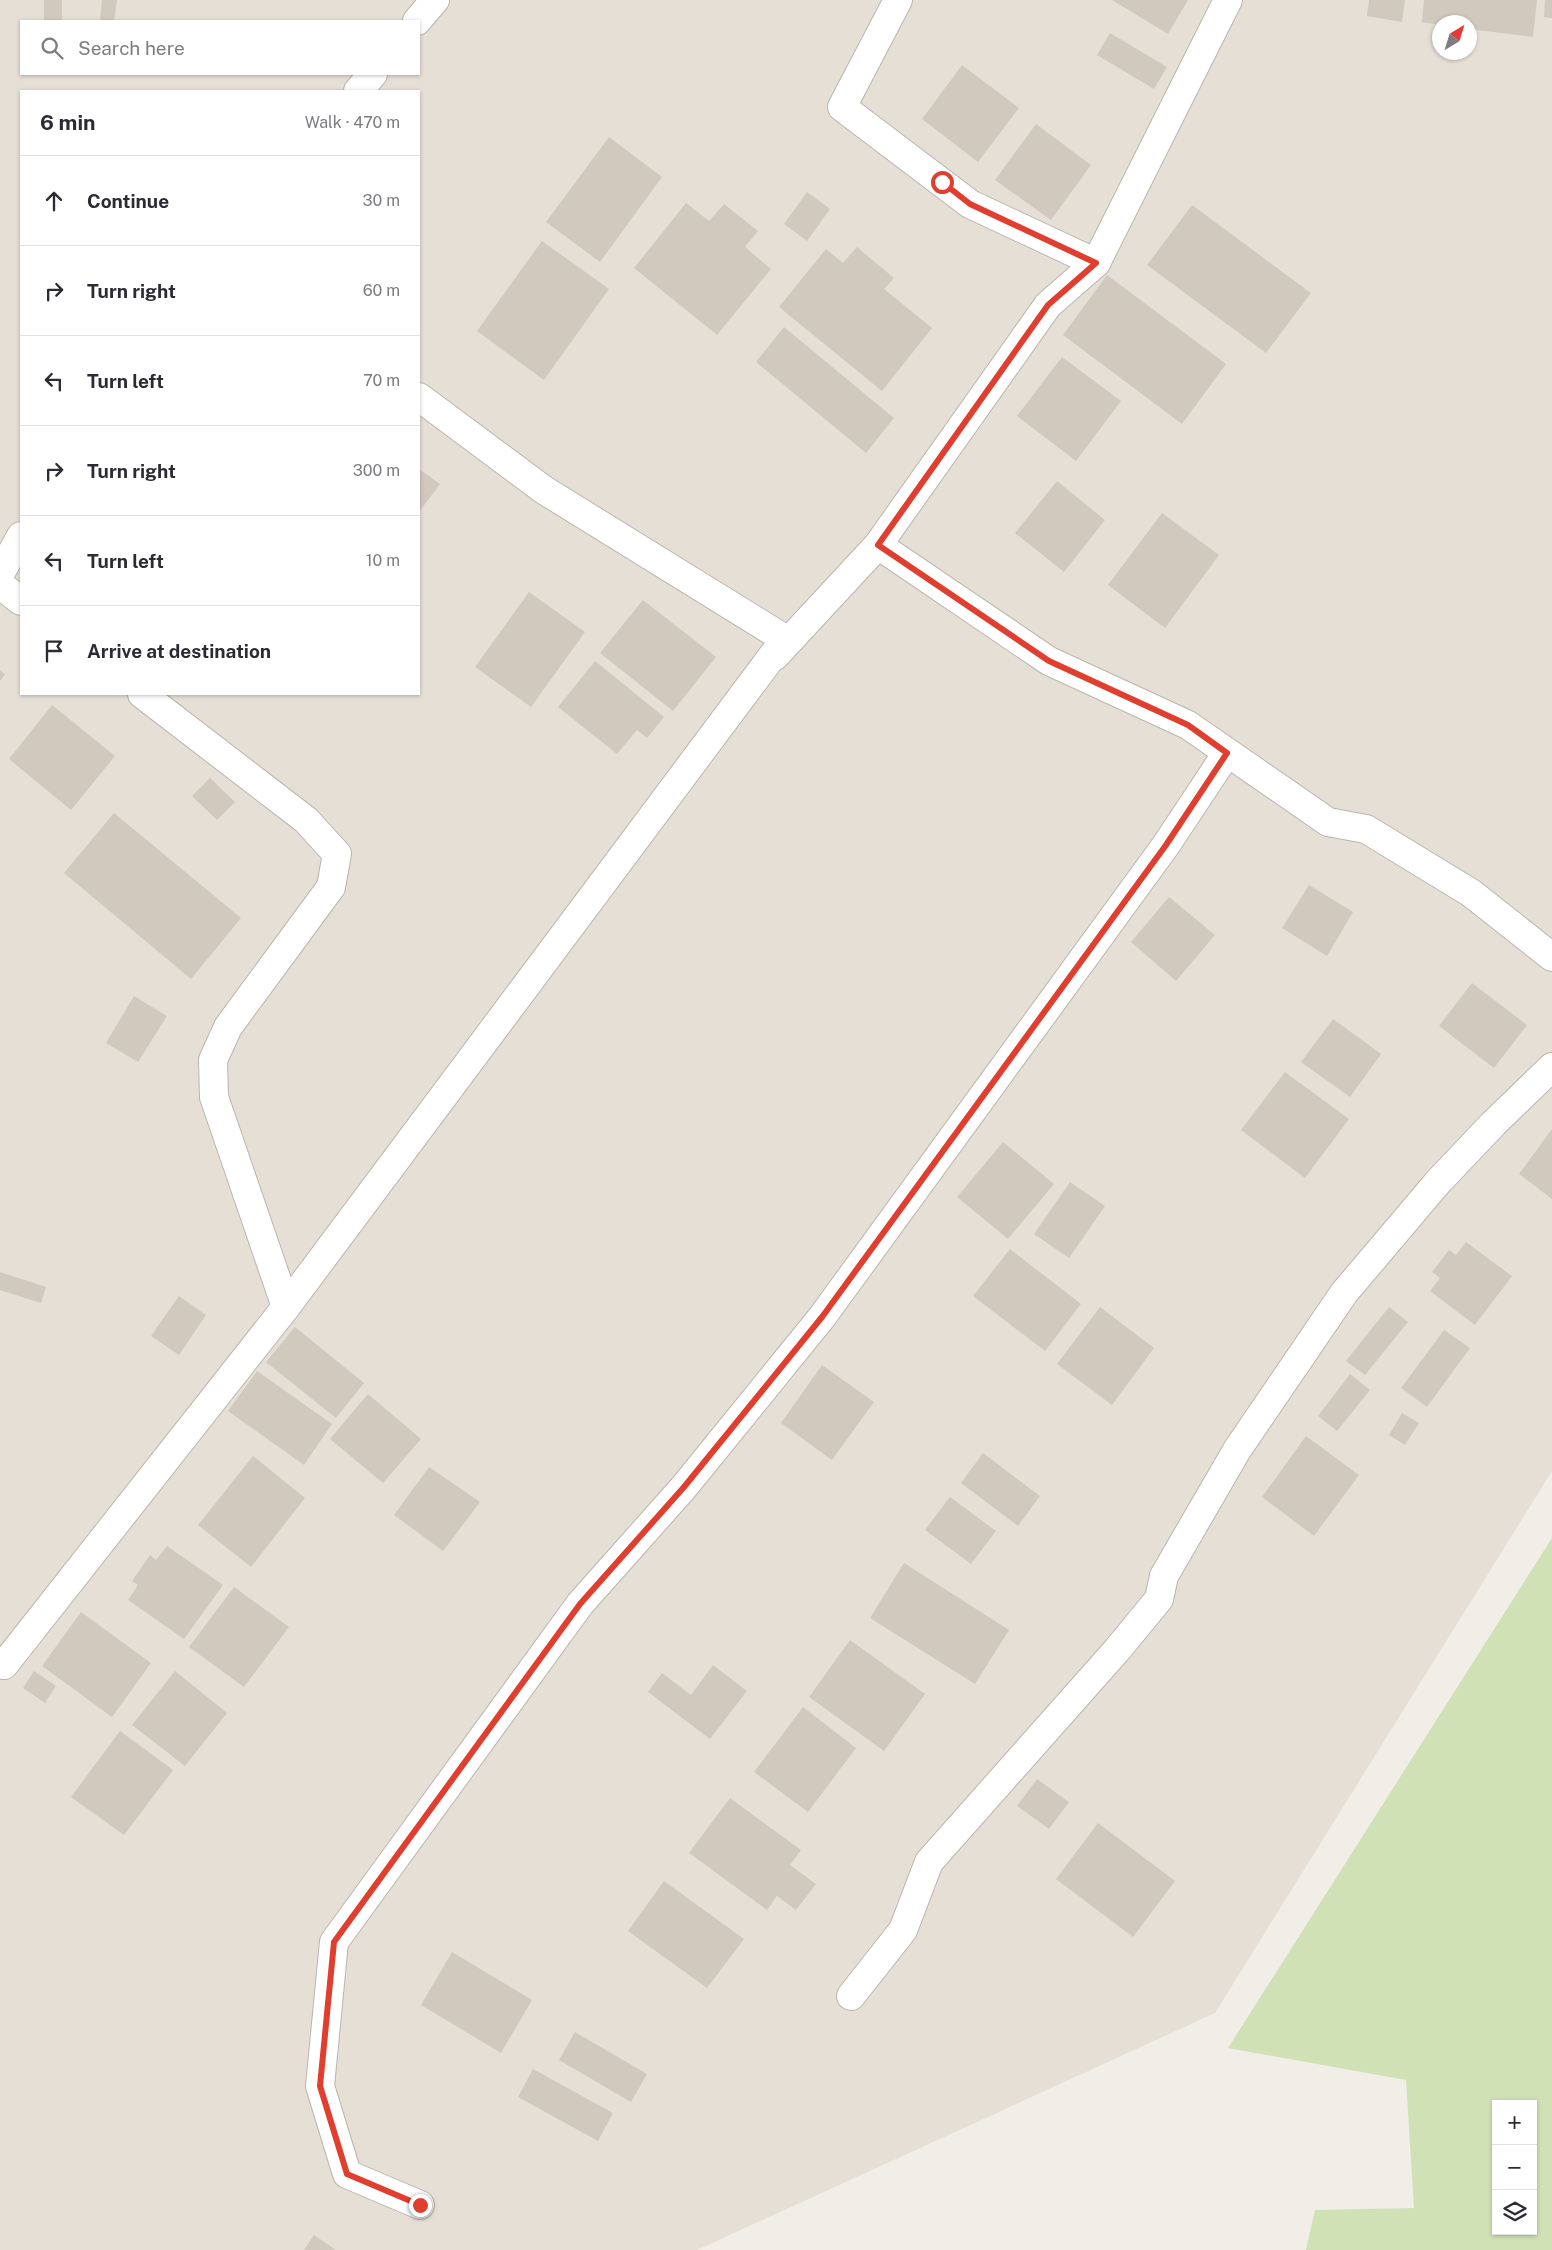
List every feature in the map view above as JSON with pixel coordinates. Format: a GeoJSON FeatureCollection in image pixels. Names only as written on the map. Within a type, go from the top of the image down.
{"type":"FeatureCollection","features":[{"type":"Feature","properties":{"kind":"street"},"geometry":{"type":"LineString","coordinates":[[418,20],[435,0]]}},
{"type":"Feature","properties":{"kind":"street"},"geometry":{"type":"LineString","coordinates":[[898,0],[842,106],[970,204],[1096,263]]}},
{"type":"Feature","properties":{"kind":"street"},"geometry":{"type":"LineString","coordinates":[[765,666],[878,545],[1048,305],[1096,263],[1228,0]]}},
{"type":"Feature","properties":{"kind":"street"},"geometry":{"type":"LineString","coordinates":[[359,90],[372,75]]}},
{"type":"Feature","properties":{"kind":"street"},"geometry":{"type":"LineString","coordinates":[[4,1665],[286,1307],[785,639],[544,490],[420,398]]}},
{"type":"Feature","properties":{"kind":"street"},"geometry":{"type":"LineString","coordinates":[[0,574],[20,538]]}},
{"type":"Feature","properties":{"kind":"street"},"geometry":{"type":"LineString","coordinates":[[878,545],[1049,661],[1188,725],[1328,822],[1366,829],[1471,893],[1552,957]]}},
{"type":"Feature","properties":{"kind":"street"},"geometry":{"type":"LineString","coordinates":[[0,585],[20,600]]}},
{"type":"Feature","properties":{"kind":"street"},"geometry":{"type":"LineString","coordinates":[[143,695],[306,820],[337,854],[330,887],[228,1027],[213,1060],[214,1097],[286,1307]]}},
{"type":"Feature","properties":{"kind":"street"},"geometry":{"type":"LineString","coordinates":[[420,2205],[347,2174],[320,2086],[334,1942],[580,1604],[684,1487],[822,1317],[1166,845],[1227,753]]}},
{"type":"Feature","properties":{"kind":"street"},"geometry":{"type":"LineString","coordinates":[[851,1996],[902,1930],[929,1862],[1117,1650],[1159,1599],[1164,1576],[1237,1450],[1344,1293],[1438,1182],[1494,1123],[1552,1067]]}},
{"type":"Feature","properties":{"kind":"shaded area"},"geometry":{"type":"Polygon","coordinates":[[[0,0],[1552,0],[1552,1471],[1215,2013],[697,2250],[0,2250],[0,0]]]}},
{"type":"Feature","properties":{"kind":"green space"},"geometry":{"type":"Polygon","coordinates":[[[1552,1538],[1552,2250],[1306,2250],[1315,2210],[1414,2208],[1406,2080],[1228,2048],[1552,1538]]]}},
{"type":"Feature","properties":{"kind":"building"},"geometry":{"type":"Polygon","coordinates":[[[44,0],[62,0],[62,20],[44,20],[44,0]]]}},
{"type":"Feature","properties":{"kind":"building"},"geometry":{"type":"Polygon","coordinates":[[[102,0],[117,0],[114,20],[100,20],[102,0]]]}},
{"type":"Feature","properties":{"kind":"building"},"geometry":{"type":"Polygon","coordinates":[[[1112,0],[1188,0],[1168,34],[1112,0]]]}},
{"type":"Feature","properties":{"kind":"building"},"geometry":{"type":"Polygon","coordinates":[[[1369,0],[1405,0],[1402,22],[1367,16],[1369,0]]]}},
{"type":"Feature","properties":{"kind":"building"},"geometry":{"type":"Polygon","coordinates":[[[1424,0],[1537,0],[1533,37],[1477,30],[1477,15],[1432,15],[1432,24],[1422,22],[1424,0]]]}},
{"type":"Feature","properties":{"kind":"building"},"geometry":{"type":"Polygon","coordinates":[[[1545,0],[1552,0],[1552,18],[1544,17],[1545,0]]]}},
{"type":"Feature","properties":{"kind":"building"},"geometry":{"type":"Polygon","coordinates":[[[1110,33],[1167,67],[1154,89],[1097,55],[1110,33]]]}},
{"type":"Feature","properties":{"kind":"building"},"geometry":{"type":"Polygon","coordinates":[[[962,65],[1019,108],[978,162],[922,119],[962,65]]]}},
{"type":"Feature","properties":{"kind":"building"},"geometry":{"type":"Polygon","coordinates":[[[1036,124],[1091,165],[1051,220],[995,180],[1036,124]]]}},
{"type":"Feature","properties":{"kind":"building"},"geometry":{"type":"Polygon","coordinates":[[[609,137],[662,177],[600,262],[546,222],[609,137]]]}},
{"type":"Feature","properties":{"kind":"building"},"geometry":{"type":"Polygon","coordinates":[[[807,192],[830,209],[807,241],[784,224],[807,192]]]}},
{"type":"Feature","properties":{"kind":"building"},"geometry":{"type":"Polygon","coordinates":[[[686,203],[709,221],[724,204],[758,231],[745,247],[771,269],[717,335],[634,268],[686,203]]]}},
{"type":"Feature","properties":{"kind":"building"},"geometry":{"type":"Polygon","coordinates":[[[1192,205],[1311,293],[1266,353],[1147,265],[1192,205]]]}},
{"type":"Feature","properties":{"kind":"building"},"geometry":{"type":"Polygon","coordinates":[[[542,241],[609,289],[544,380],[477,331],[542,241]]]}},
{"type":"Feature","properties":{"kind":"building"},"geometry":{"type":"Polygon","coordinates":[[[857,247],[894,278],[884,289],[932,328],[882,391],[779,307],[826,249],[843,263],[857,247]]]}},
{"type":"Feature","properties":{"kind":"building"},"geometry":{"type":"Polygon","coordinates":[[[1107,275],[1226,364],[1182,424],[1063,335],[1107,275]]]}},
{"type":"Feature","properties":{"kind":"building"},"geometry":{"type":"Polygon","coordinates":[[[784,327],[894,418],[866,453],[756,362],[784,327]]]}},
{"type":"Feature","properties":{"kind":"building"},"geometry":{"type":"Polygon","coordinates":[[[1062,357],[1121,401],[1076,461],[1017,416],[1062,357]]]}},
{"type":"Feature","properties":{"kind":"building"},"geometry":{"type":"Polygon","coordinates":[[[420,470],[440,484],[420,511],[420,470]]]}},
{"type":"Feature","properties":{"kind":"building"},"geometry":{"type":"Polygon","coordinates":[[[1057,481],[1105,520],[1064,572],[1015,533],[1057,481]]]}},
{"type":"Feature","properties":{"kind":"building"},"geometry":{"type":"Polygon","coordinates":[[[1162,513],[1219,555],[1165,628],[1108,585],[1162,513]]]}},
{"type":"Feature","properties":{"kind":"building"},"geometry":{"type":"Polygon","coordinates":[[[529,592],[585,632],[531,707],[475,667],[529,592]]]}},
{"type":"Feature","properties":{"kind":"building"},"geometry":{"type":"Polygon","coordinates":[[[643,600],[716,657],[673,711],[600,653],[643,600]]]}},
{"type":"Feature","properties":{"kind":"building"},"geometry":{"type":"Polygon","coordinates":[[[595,661],[664,717],[647,738],[637,730],[617,754],[558,707],[595,661]]]}},
{"type":"Feature","properties":{"kind":"building"},"geometry":{"type":"Polygon","coordinates":[[[0,670],[5,674],[0,681],[0,670]]]}},
{"type":"Feature","properties":{"kind":"building"},"geometry":{"type":"Polygon","coordinates":[[[52,705],[115,756],[71,810],[9,759],[52,705]]]}},
{"type":"Feature","properties":{"kind":"building"},"geometry":{"type":"Polygon","coordinates":[[[210,778],[235,802],[217,820],[192,796],[210,778]]]}},
{"type":"Feature","properties":{"kind":"building"},"geometry":{"type":"Polygon","coordinates":[[[114,813],[241,918],[191,979],[64,873],[114,813]]]}},
{"type":"Feature","properties":{"kind":"building"},"geometry":{"type":"Polygon","coordinates":[[[1309,885],[1353,912],[1327,956],[1282,928],[1309,885]]]}},
{"type":"Feature","properties":{"kind":"building"},"geometry":{"type":"Polygon","coordinates":[[[1169,897],[1215,935],[1176,981],[1131,942],[1169,897]]]}},
{"type":"Feature","properties":{"kind":"building"},"geometry":{"type":"Polygon","coordinates":[[[1472,983],[1527,1025],[1494,1068],[1439,1026],[1472,983]]]}},
{"type":"Feature","properties":{"kind":"building"},"geometry":{"type":"Polygon","coordinates":[[[134,996],[167,1016],[138,1062],[106,1043],[134,996]]]}},
{"type":"Feature","properties":{"kind":"building"},"geometry":{"type":"Polygon","coordinates":[[[1333,1019],[1381,1054],[1350,1097],[1301,1062],[1333,1019]]]}},
{"type":"Feature","properties":{"kind":"building"},"geometry":{"type":"Polygon","coordinates":[[[1285,1072],[1349,1119],[1305,1178],[1241,1130],[1285,1072]]]}},
{"type":"Feature","properties":{"kind":"building"},"geometry":{"type":"Polygon","coordinates":[[[1552,1129],[1552,1199],[1519,1174],[1552,1129]]]}},
{"type":"Feature","properties":{"kind":"building"},"geometry":{"type":"Polygon","coordinates":[[[1003,1142],[1054,1184],[1008,1239],[957,1197],[1003,1142]]]}},
{"type":"Feature","properties":{"kind":"building"},"geometry":{"type":"Polygon","coordinates":[[[1070,1182],[1105,1206],[1069,1258],[1034,1234],[1070,1182]]]}},
{"type":"Feature","properties":{"kind":"building"},"geometry":{"type":"Polygon","coordinates":[[[1466,1242],[1512,1276],[1475,1325],[1430,1291],[1440,1278],[1432,1272],[1449,1250],[1456,1255],[1466,1242]]]}},
{"type":"Feature","properties":{"kind":"building"},"geometry":{"type":"Polygon","coordinates":[[[1010,1249],[1081,1304],[1045,1351],[973,1296],[1010,1249]]]}},
{"type":"Feature","properties":{"kind":"building"},"geometry":{"type":"Polygon","coordinates":[[[0,1272],[46,1287],[41,1303],[0,1290],[0,1272]]]}},
{"type":"Feature","properties":{"kind":"building"},"geometry":{"type":"Polygon","coordinates":[[[179,1296],[206,1315],[179,1355],[151,1336],[179,1296]]]}},
{"type":"Feature","properties":{"kind":"building"},"geometry":{"type":"Polygon","coordinates":[[[1100,1307],[1154,1348],[1112,1405],[1057,1364],[1100,1307]]]}},
{"type":"Feature","properties":{"kind":"building"},"geometry":{"type":"Polygon","coordinates":[[[1389,1307],[1408,1322],[1365,1375],[1346,1361],[1389,1307]]]}},
{"type":"Feature","properties":{"kind":"building"},"geometry":{"type":"Polygon","coordinates":[[[295,1327],[364,1383],[336,1418],[266,1362],[295,1327]]]}},
{"type":"Feature","properties":{"kind":"building"},"geometry":{"type":"Polygon","coordinates":[[[1444,1330],[1470,1348],[1427,1407],[1401,1388],[1444,1330]]]}},
{"type":"Feature","properties":{"kind":"building"},"geometry":{"type":"Polygon","coordinates":[[[822,1365],[874,1402],[832,1460],[781,1423],[822,1365]]]}},
{"type":"Feature","properties":{"kind":"building"},"geometry":{"type":"Polygon","coordinates":[[[257,1371],[332,1424],[304,1465],[228,1411],[257,1371]]]}},
{"type":"Feature","properties":{"kind":"building"},"geometry":{"type":"Polygon","coordinates":[[[1350,1374],[1370,1390],[1337,1431],[1318,1416],[1350,1374]]]}},
{"type":"Feature","properties":{"kind":"building"},"geometry":{"type":"Polygon","coordinates":[[[368,1394],[421,1439],[383,1483],[330,1439],[368,1394]]]}},
{"type":"Feature","properties":{"kind":"building"},"geometry":{"type":"Polygon","coordinates":[[[1402,1413],[1419,1423],[1405,1445],[1389,1435],[1402,1413]]]}},
{"type":"Feature","properties":{"kind":"building"},"geometry":{"type":"Polygon","coordinates":[[[1306,1436],[1359,1475],[1314,1536],[1262,1497],[1306,1436]]]}},
{"type":"Feature","properties":{"kind":"building"},"geometry":{"type":"Polygon","coordinates":[[[983,1453],[1040,1496],[1018,1526],[961,1483],[983,1453]]]}},
{"type":"Feature","properties":{"kind":"building"},"geometry":{"type":"Polygon","coordinates":[[[253,1456],[305,1498],[251,1567],[198,1525],[253,1456]]]}},
{"type":"Feature","properties":{"kind":"building"},"geometry":{"type":"Polygon","coordinates":[[[429,1467],[480,1502],[443,1551],[394,1515],[429,1467]]]}},
{"type":"Feature","properties":{"kind":"building"},"geometry":{"type":"Polygon","coordinates":[[[950,1497],[996,1531],[971,1564],[925,1530],[950,1497]]]}},
{"type":"Feature","properties":{"kind":"building"},"geometry":{"type":"Polygon","coordinates":[[[167,1546],[223,1585],[184,1639],[128,1600],[138,1585],[132,1581],[150,1555],[156,1560],[167,1546]]]}},
{"type":"Feature","properties":{"kind":"building"},"geometry":{"type":"Polygon","coordinates":[[[904,1563],[1009,1630],[975,1684],[870,1618],[904,1563]]]}},
{"type":"Feature","properties":{"kind":"building"},"geometry":{"type":"Polygon","coordinates":[[[234,1587],[289,1627],[244,1687],[189,1647],[234,1587]]]}},
{"type":"Feature","properties":{"kind":"building"},"geometry":{"type":"Polygon","coordinates":[[[81,1612],[151,1663],[112,1717],[42,1666],[81,1612]]]}},
{"type":"Feature","properties":{"kind":"building"},"geometry":{"type":"Polygon","coordinates":[[[850,1640],[925,1694],[884,1751],[809,1697],[850,1640]]]}},
{"type":"Feature","properties":{"kind":"building"},"geometry":{"type":"Polygon","coordinates":[[[713,1665],[747,1691],[710,1739],[648,1692],[662,1673],[691,1695],[713,1665]]]}},
{"type":"Feature","properties":{"kind":"building"},"geometry":{"type":"Polygon","coordinates":[[[34,1671],[56,1686],[45,1703],[23,1688],[34,1671]]]}},
{"type":"Feature","properties":{"kind":"building"},"geometry":{"type":"Polygon","coordinates":[[[175,1671],[227,1713],[185,1766],[132,1725],[175,1671]]]}},
{"type":"Feature","properties":{"kind":"building"},"geometry":{"type":"Polygon","coordinates":[[[803,1707],[856,1748],[808,1812],[754,1772],[803,1707]]]}},
{"type":"Feature","properties":{"kind":"building"},"geometry":{"type":"Polygon","coordinates":[[[120,1731],[173,1770],[124,1835],[71,1797],[120,1731]]]}},
{"type":"Feature","properties":{"kind":"building"},"geometry":{"type":"Polygon","coordinates":[[[1037,1779],[1069,1802],[1049,1829],[1017,1806],[1037,1779]]]}},
{"type":"Feature","properties":{"kind":"building"},"geometry":{"type":"Polygon","coordinates":[[[730,1798],[801,1850],[790,1865],[816,1884],[796,1910],[777,1896],[767,1910],[689,1853],[730,1798]]]}},
{"type":"Feature","properties":{"kind":"building"},"geometry":{"type":"Polygon","coordinates":[[[1098,1823],[1175,1881],[1133,1937],[1056,1879],[1098,1823]]]}},
{"type":"Feature","properties":{"kind":"building"},"geometry":{"type":"Polygon","coordinates":[[[664,1881],[744,1939],[707,1988],[628,1931],[664,1881]]]}},
{"type":"Feature","properties":{"kind":"building"},"geometry":{"type":"Polygon","coordinates":[[[452,1952],[532,2000],[501,2053],[421,2005],[452,1952]]]}},
{"type":"Feature","properties":{"kind":"building"},"geometry":{"type":"Polygon","coordinates":[[[575,2032],[647,2074],[631,2102],[559,2060],[575,2032]]]}},
{"type":"Feature","properties":{"kind":"building"},"geometry":{"type":"Polygon","coordinates":[[[533,2069],[613,2113],[598,2141],[518,2097],[533,2069]]]}},
{"type":"Feature","properties":{"kind":"building"},"geometry":{"type":"Polygon","coordinates":[[[314,2235],[336,2250],[304,2250],[314,2235]]]}},
{"type":"Feature","properties":{"kind":"route"},"geometry":{"type":"LineString","coordinates":[[420,2205],[347,2174],[320,2086],[334,1942],[580,1604],[684,1487],[822,1317],[1166,845],[1227,753],[1188,725],[1049,661],[878,545],[1048,305],[1096,263],[970,204],[942,182]]}}]}
